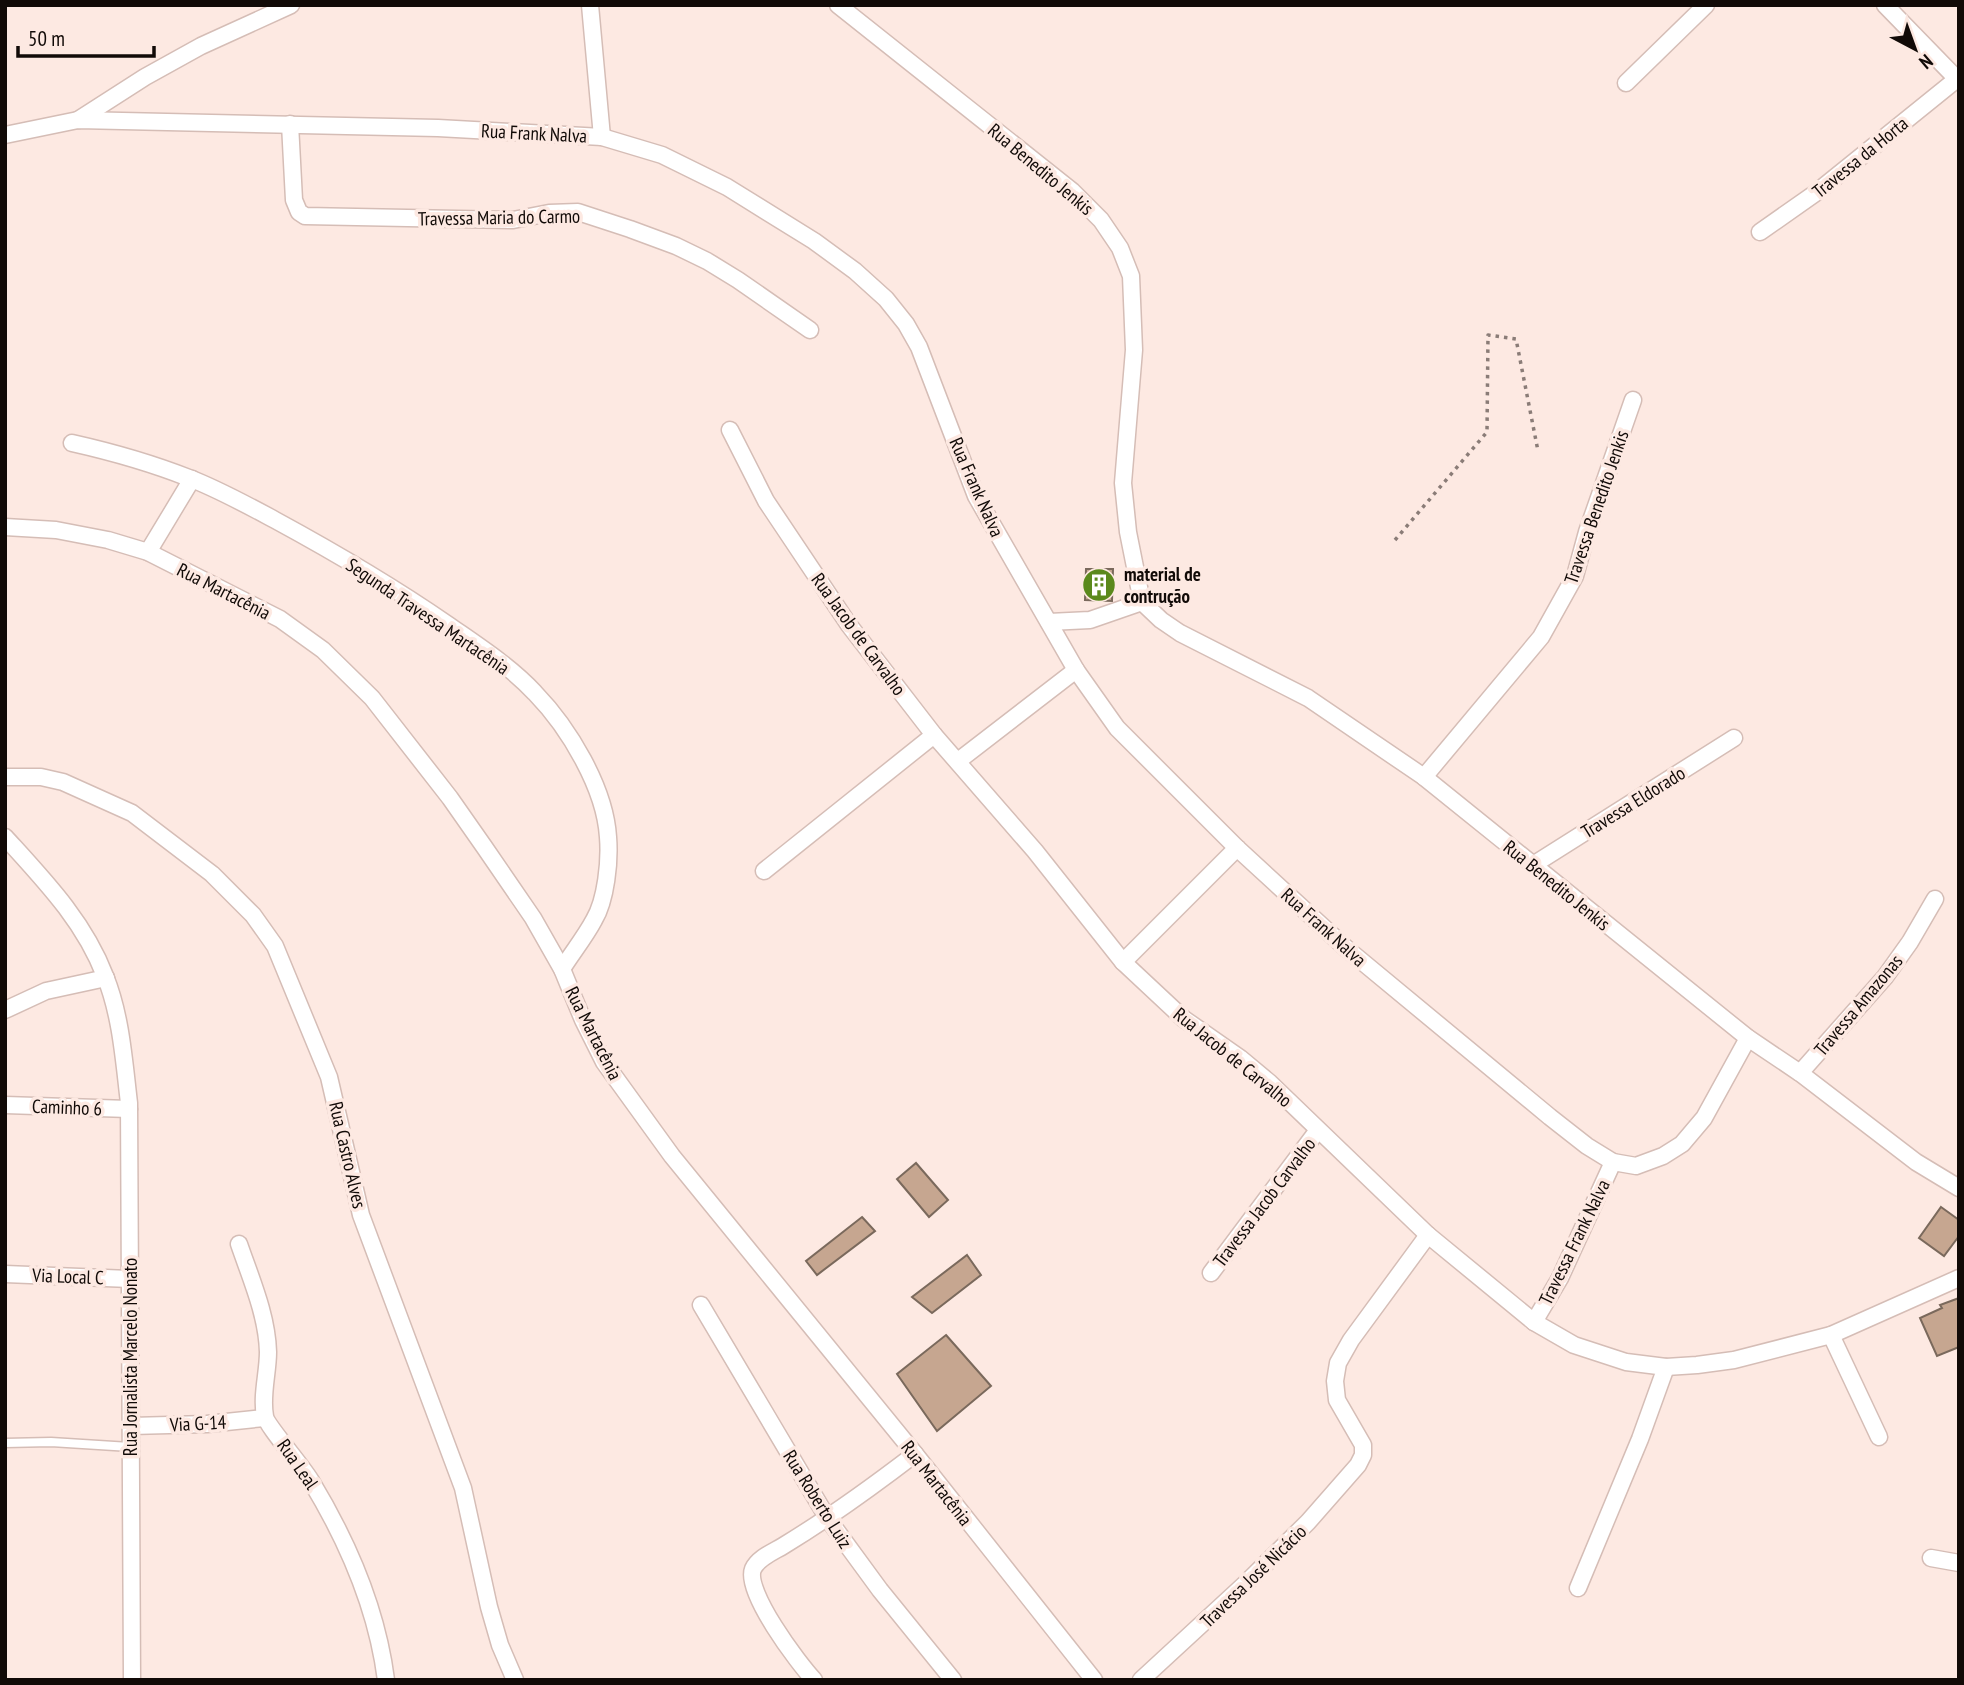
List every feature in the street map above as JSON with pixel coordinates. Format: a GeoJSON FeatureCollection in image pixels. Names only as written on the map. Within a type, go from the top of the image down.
{"type":"FeatureCollection","features":[{"type":"Feature","properties":{"kind":"street"},"geometry":{"type":"LineString","coordinates":[[78,120],[201,46],[291,5]]}},
{"type":"Feature","properties":{"kind":"street"},"geometry":{"type":"LineString","coordinates":[[590,5],[602,136]]}},
{"type":"Feature","properties":{"kind":"street","name":"Rua Benedito Jenkis"},"geometry":{"type":"LineString","coordinates":[[838,5],[1072,191],[1101,220],[1120,248],[1131,276],[1134,350],[1123,483],[1128,532],[1142,603],[1180,633],[1308,698],[1424,777],[1748,1038],[1800,1073],[1916,1162],[1959,1188]]}},
{"type":"Feature","properties":{"kind":"street"},"geometry":{"type":"LineString","coordinates":[[1626,83],[1706,5]]}},
{"type":"Feature","properties":{"kind":"street"},"geometry":{"type":"LineString","coordinates":[[1885,5],[1958,80]]}},
{"type":"Feature","properties":{"kind":"street","name":"Travessa da Horta"},"geometry":{"type":"LineString","coordinates":[[1760,232],[1817,192],[1958,80]]}},
{"type":"Feature","properties":{"kind":"street","name":"Rua Frank Nalva"},"geometry":{"type":"LineString","coordinates":[[5,135],[78,120],[438,128],[602,136],[662,155],[727,187],[814,241],[855,271],[886,299],[906,324],[919,347],[976,496],[1076,670],[1117,728],[1237,848],[1358,958],[1550,1117],[1613,1162]]}},
{"type":"Feature","properties":{"kind":"street","name":"Travessa Maria do Carmo"},"geometry":{"type":"LineString","coordinates":[[290,124],[294,200],[299,212],[305,216],[513,220],[549,213],[578,212],[599,217],[676,246],[707,261],[810,330]]}},
{"type":"Feature","properties":{"kind":"street","name":"Travessa Benedito Jenkis"},"geometry":{"type":"LineString","coordinates":[[1424,777],[1541,637],[1556,613],[1576,576],[1587,532],[1633,400]]}},
{"type":"Feature","properties":{"kind":"street","name":"Rua Jacob de Carvalho"},"geometry":{"type":"LineString","coordinates":[[730,430],[766,501],[849,625],[934,735],[1058,879],[1123,962],[1184,1019],[1240,1058],[1270,1083],[1427,1235],[1534,1322],[1574,1345],[1626,1362],[1666,1367],[1734,1360],[1831,1335],[1959,1278]]}},
{"type":"Feature","properties":{"kind":"street","name":"Segunda Travessa Martacênia"},"geometry":{"type":"LineString","coordinates":[[72,443],[132,457],[192,478],[362,568],[430,612],[534,691],[559,720],[584,763],[603,805],[608,838],[604,892],[596,919],[562,969]]}},
{"type":"Feature","properties":{"kind":"street"},"geometry":{"type":"LineString","coordinates":[[148,552],[192,478]]}},
{"type":"Feature","properties":{"kind":"street","name":"Rua Martacênia"},"geometry":{"type":"LineString","coordinates":[[5,527],[56,530],[108,540],[148,552],[280,620],[323,650],[372,698],[450,798],[533,918],[562,969],[604,1062],[672,1156],[915,1454],[1094,1680]]}},
{"type":"Feature","properties":{"kind":"street"},"geometry":{"type":"LineString","coordinates":[[1049,622],[1090,620],[1142,603]]}},
{"type":"Feature","properties":{"kind":"street"},"geometry":{"type":"LineString","coordinates":[[958,761],[1076,670]]}},
{"type":"Feature","properties":{"kind":"street"},"geometry":{"type":"LineString","coordinates":[[764,871],[934,735]]}},
{"type":"Feature","properties":{"kind":"street","name":"Travessa Eldorado"},"geometry":{"type":"LineString","coordinates":[[1533,865],[1734,738]]}},
{"type":"Feature","properties":{"kind":"street","name":"Rua Castro Alves"},"geometry":{"type":"LineString","coordinates":[[5,777],[41,777],[63,782],[132,813],[212,874],[253,915],[275,946],[329,1077],[361,1215],[463,1488],[489,1607],[515,1680]]}},
{"type":"Feature","properties":{"kind":"street","name":"Rua Jornalista Marcelo Nonato"},"geometry":{"type":"LineString","coordinates":[[5,837],[72,912],[106,978],[120,1036],[129,1109],[132,1680]]}},
{"type":"Feature","properties":{"kind":"street"},"geometry":{"type":"LineString","coordinates":[[1123,962],[1237,848]]}},
{"type":"Feature","properties":{"kind":"street","name":"Travessa Amazonas"},"geometry":{"type":"LineString","coordinates":[[1800,1073],[1885,976],[1910,942],[1935,899]]}},
{"type":"Feature","properties":{"kind":"street"},"geometry":{"type":"LineString","coordinates":[[5,1010],[46,991],[106,978]]}},
{"type":"Feature","properties":{"kind":"street"},"geometry":{"type":"LineString","coordinates":[[1613,1162],[1636,1166],[1662,1156],[1682,1144],[1704,1118],[1748,1038]]}},
{"type":"Feature","properties":{"kind":"street","name":"Caminho 6"},"geometry":{"type":"LineString","coordinates":[[5,1105],[129,1109]]}},
{"type":"Feature","properties":{"kind":"street","name":"Travessa Jacob Carvalho"},"geometry":{"type":"LineString","coordinates":[[1211,1273],[1318,1130]]}},
{"type":"Feature","properties":{"kind":"street","name":"Travessa Frank Nalva"},"geometry":{"type":"LineString","coordinates":[[1534,1322],[1560,1278],[1613,1162]]}},
{"type":"Feature","properties":{"kind":"street","name":"Travessa José Nicácio"},"geometry":{"type":"LineString","coordinates":[[1141,1680],[1281,1549],[1338,1491],[1357,1465],[1363,1455],[1363,1445],[1337,1400],[1335,1381],[1338,1363],[1427,1235]]}},
{"type":"Feature","properties":{"kind":"street","name":"Rua Leal"},"geometry":{"type":"LineString","coordinates":[[239,1244],[261,1309],[268,1350],[264,1419],[310,1479],[354,1562],[373,1619],[386,1680]]}},
{"type":"Feature","properties":{"kind":"street","name":"Via Local C"},"geometry":{"type":"LineString","coordinates":[[5,1274],[130,1279]]}},
{"type":"Feature","properties":{"kind":"street","name":"Rua Roberto Luiz"},"geometry":{"type":"LineString","coordinates":[[701,1306],[828,1519],[880,1590],[953,1680]]}},
{"type":"Feature","properties":{"kind":"street"},"geometry":{"type":"LineString","coordinates":[[1831,1335],[1878,1437]]}},
{"type":"Feature","properties":{"kind":"street"},"geometry":{"type":"LineString","coordinates":[[1578,1588],[1640,1439],[1666,1367]]}},
{"type":"Feature","properties":{"kind":"street","name":"Via G-14"},"geometry":{"type":"LineString","coordinates":[[131,1426],[264,1419]]}},
{"type":"Feature","properties":{"kind":"street"},"geometry":{"type":"LineString","coordinates":[[814,1680],[780,1636],[756,1593],[752,1576],[754,1568],[764,1558],[828,1519],[915,1454]]}},
{"type":"Feature","properties":{"kind":"street"},"geometry":{"type":"LineString","coordinates":[[1931,1558],[1959,1563]]}},
{"type":"Feature","properties":{"kind":"lane"},"geometry":{"type":"LineString","coordinates":[[5,1443],[51,1442],[130,1447]]}},
{"type":"Feature","properties":{"kind":"path"},"geometry":{"type":"LineString","coordinates":[[1395,540],[1487,432],[1488,335],[1516,339],[1538,451]]}},
{"type":"Feature","properties":{"kind":"building","name":"material de contrução"},"geometry":{"type":"Polygon","coordinates":[[[1086,569],[1113,569],[1112,601],[1085,600],[1086,569]]]}},
{"type":"Feature","properties":{"kind":"building"},"geometry":{"type":"Polygon","coordinates":[[[916,1163],[948,1200],[929,1217],[897,1179],[916,1163]]]}},
{"type":"Feature","properties":{"kind":"building"},"geometry":{"type":"Polygon","coordinates":[[[1941,1207],[1959,1220],[1959,1236],[1944,1256],[1919,1238],[1941,1207]]]}},
{"type":"Feature","properties":{"kind":"building"},"geometry":{"type":"Polygon","coordinates":[[[862,1217],[875,1231],[817,1275],[806,1261],[862,1217]]]}},
{"type":"Feature","properties":{"kind":"building"},"geometry":{"type":"Polygon","coordinates":[[[967,1255],[981,1275],[932,1313],[912,1297],[967,1255]]]}},
{"type":"Feature","properties":{"kind":"building"},"geometry":{"type":"Polygon","coordinates":[[[1959,1298],[1959,1347],[1937,1356],[1920,1318],[1942,1308],[1940,1305],[1959,1298]]]}},
{"type":"Feature","properties":{"kind":"building"},"geometry":{"type":"Polygon","coordinates":[[[946,1335],[991,1386],[937,1431],[897,1374],[946,1335]]]}},
{"type":"Feature","properties":{"kind":"place","name":"material de contrução"},"geometry":{"type":"Point","coordinates":[1099,585]}}]}
